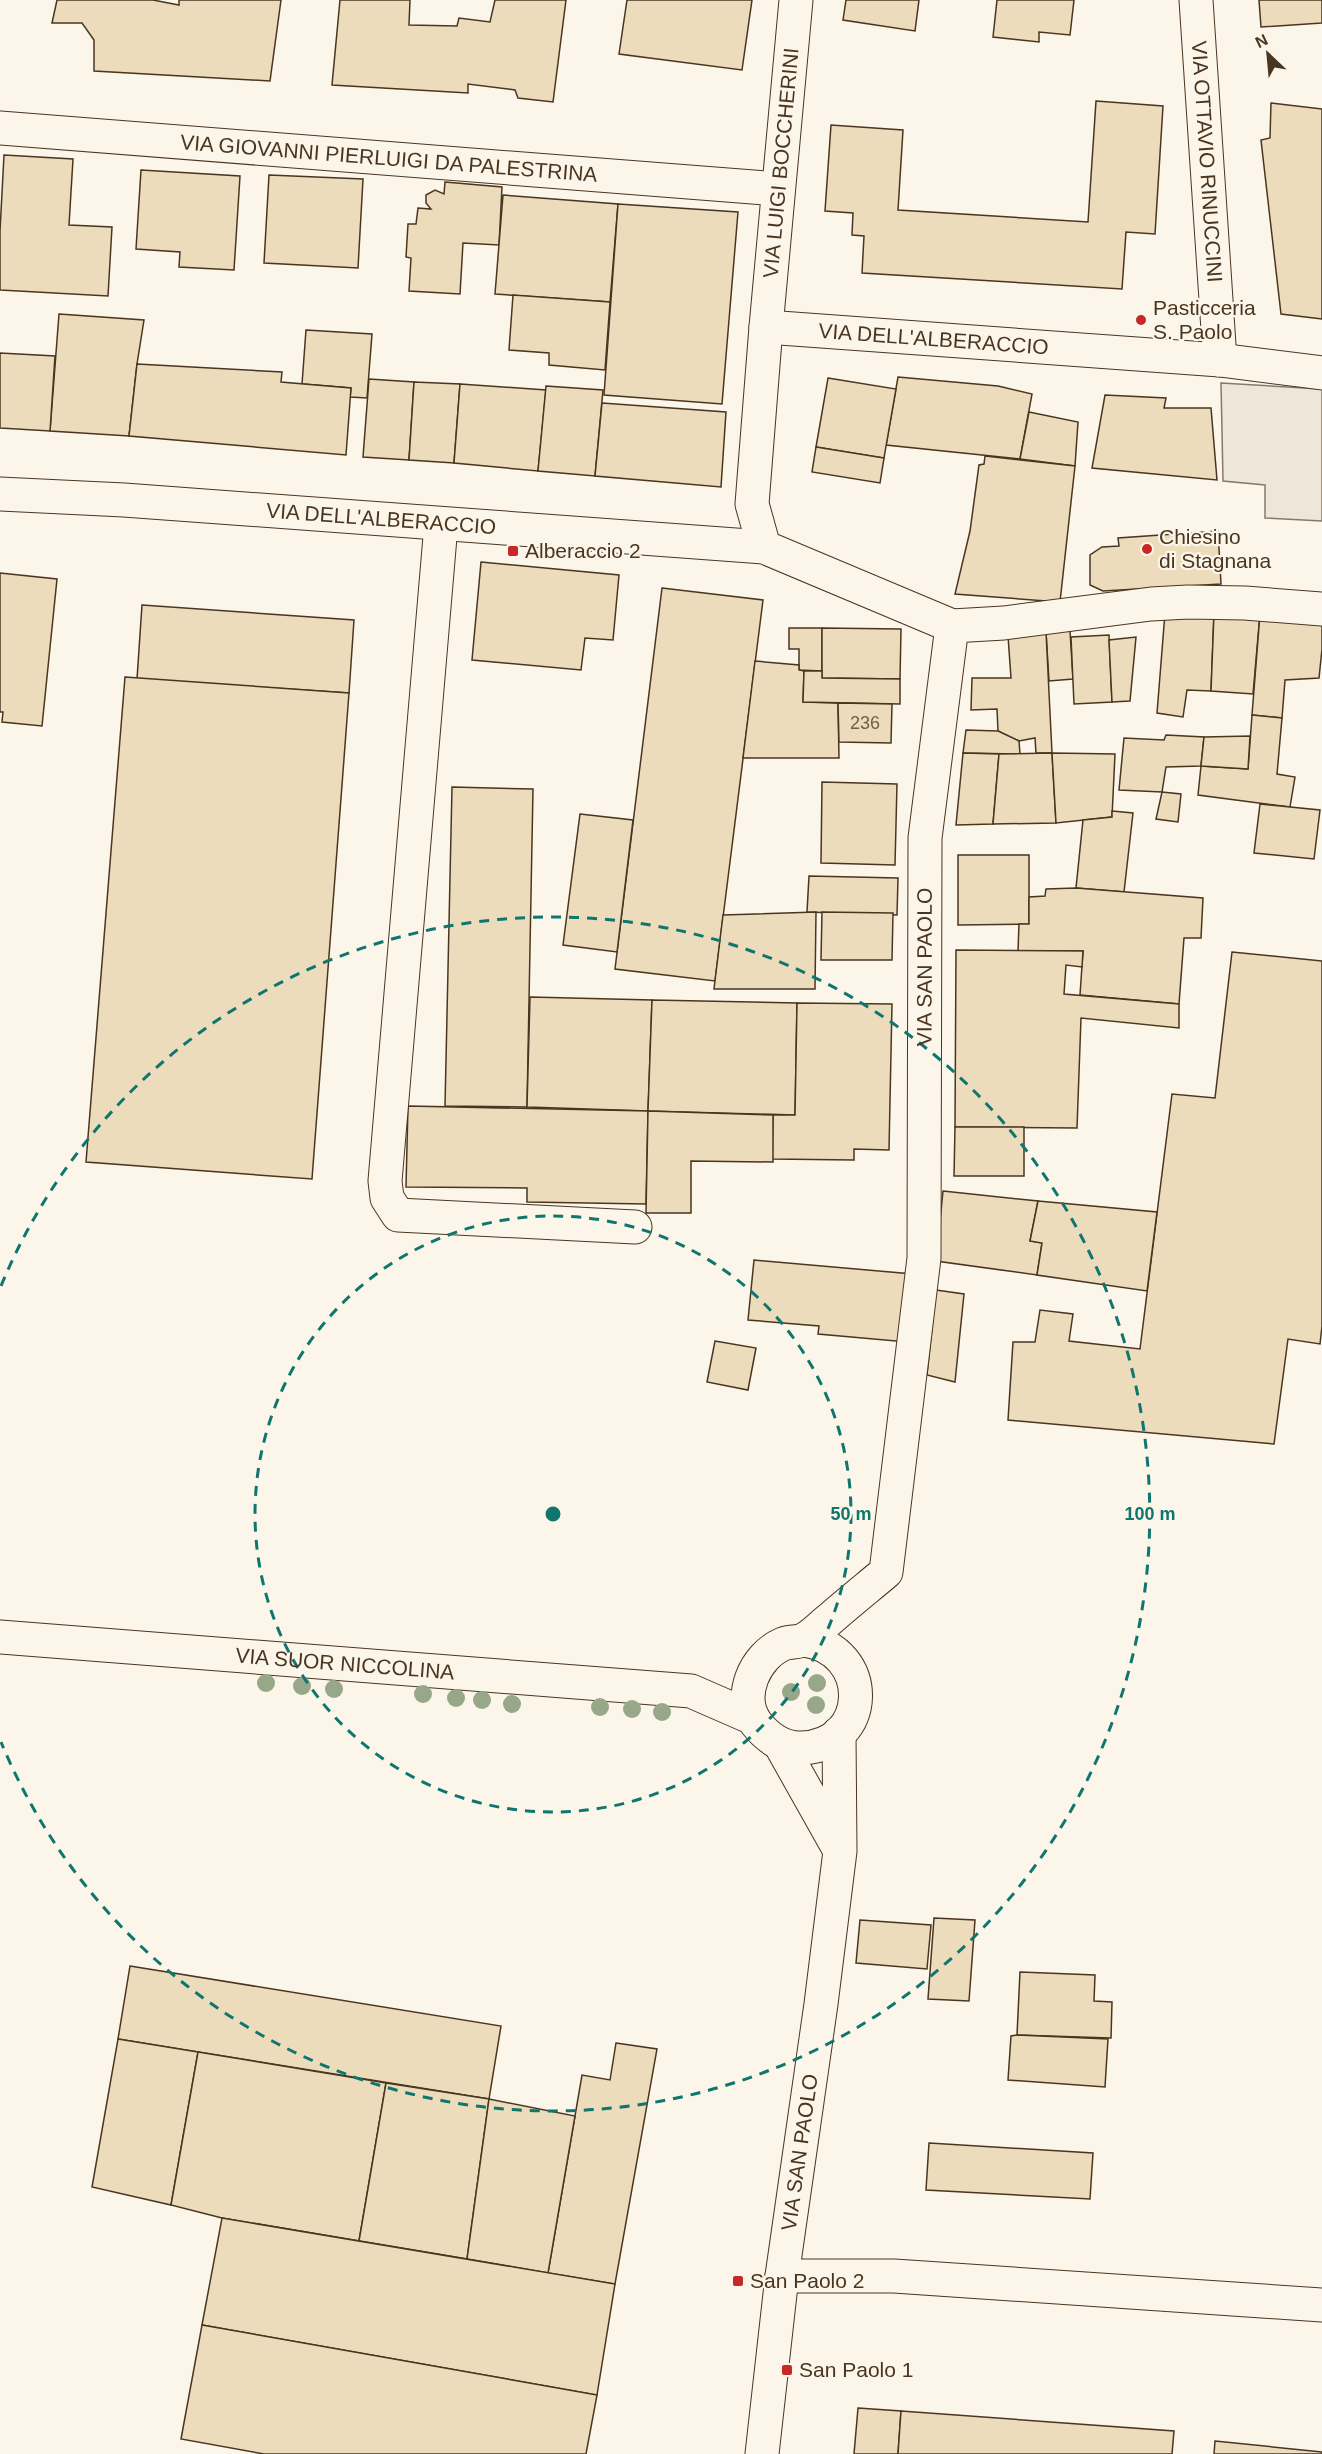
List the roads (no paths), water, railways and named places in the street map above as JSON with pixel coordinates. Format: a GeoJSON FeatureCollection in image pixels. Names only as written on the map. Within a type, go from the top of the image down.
{"type":"FeatureCollection","features":[{"type":"Feature","properties":{"kind":"street","name":"VIA LUIGI BOCCHERINI"},"geometry":{"type":"LineString","coordinates":[[766,327],[796,0]]}},
{"type":"Feature","properties":{"kind":"street","name":"VIA OTTAVIO RINUCCINI"},"geometry":{"type":"LineString","coordinates":[[1196,0],[1220,360]]}},
{"type":"Feature","properties":{"kind":"street","name":"VIA GIOVANNI PIERLUIGI DA PALESTRINA"},"geometry":{"type":"LineString","coordinates":[[0,128],[778,189]]}},
{"type":"Feature","properties":{"kind":"street","name":"VIA DELL'ALBERACCIO"},"geometry":{"type":"LineString","coordinates":[[766,327],[1220,360],[1322,373]]}},
{"type":"Feature","properties":{"kind":"street"},"geometry":{"type":"LineString","coordinates":[[764,547],[752,504],[766,327]]}},
{"type":"Feature","properties":{"kind":"street","name":"VIA DELL'ALBERACCIO"},"geometry":{"type":"LineString","coordinates":[[0,494],[124,500],[764,547],[952,626]]}},
{"type":"Feature","properties":{"kind":"street"},"geometry":{"type":"LineString","coordinates":[[441,525],[385,1180],[387,1198],[398,1215],[636,1227]]}},
{"type":"Feature","properties":{"kind":"street"},"geometry":{"type":"LineString","coordinates":[[952,626],[1004,623],[1150,604],[1188,602],[1245,603],[1322,609]]}},
{"type":"Feature","properties":{"kind":"street","name":"VIA SAN PAOLO"},"geometry":{"type":"LineString","coordinates":[[752,1673],[768,1653],[785,1643],[804,1640],[886,1572],[924,1258],[925,838],[952,626]]}},
{"type":"Feature","properties":{"kind":"street","name":"VIA SUOR NICCOLINA"},"geometry":{"type":"LineString","coordinates":[[0,1637],[691,1691],[753,1718]]}},
{"type":"Feature","properties":{"kind":"street"},"geometry":{"type":"LineString","coordinates":[[752,1673],[748,1691],[753,1718],[764,1733],[780,1744],[799,1749],[818,1746],[839,1733],[851,1718],[856,1700],[855,1680],[847,1664],[834,1650],[817,1642],[804,1640]]}},
{"type":"Feature","properties":{"kind":"street","name":"VIA SUOR NICCOLINA"},"geometry":{"type":"LineString","coordinates":[[691,1691],[752,1673]]}},
{"type":"Feature","properties":{"kind":"street","name":"VIA SAN PAOLO"},"geometry":{"type":"LineString","coordinates":[[762,2454],[782,2276],[821,2004],[840,1851],[839,1733]]}},
{"type":"Feature","properties":{"kind":"street"},"geometry":{"type":"LineString","coordinates":[[780,1744],[840,1851]]}},
{"type":"Feature","properties":{"kind":"street"},"geometry":{"type":"LineString","coordinates":[[782,2276],[894,2276],[1322,2305]]}},
{"type":"Feature","properties":{"kind":"place","name":"Pasticceria S. Paolo"},"geometry":{"type":"Point","coordinates":[1141,320]}},
{"type":"Feature","properties":{"kind":"place","name":"Chiesino di Stagnana"},"geometry":{"type":"Point","coordinates":[1147,549]}},
{"type":"Feature","properties":{"kind":"place","name":"Alberaccio 2"},"geometry":{"type":"Point","coordinates":[513,551]}},
{"type":"Feature","properties":{"kind":"place","name":"San Paolo 2"},"geometry":{"type":"Point","coordinates":[738,2281]}},
{"type":"Feature","properties":{"kind":"place","name":"San Paolo 1"},"geometry":{"type":"Point","coordinates":[787,2370]}}]}
